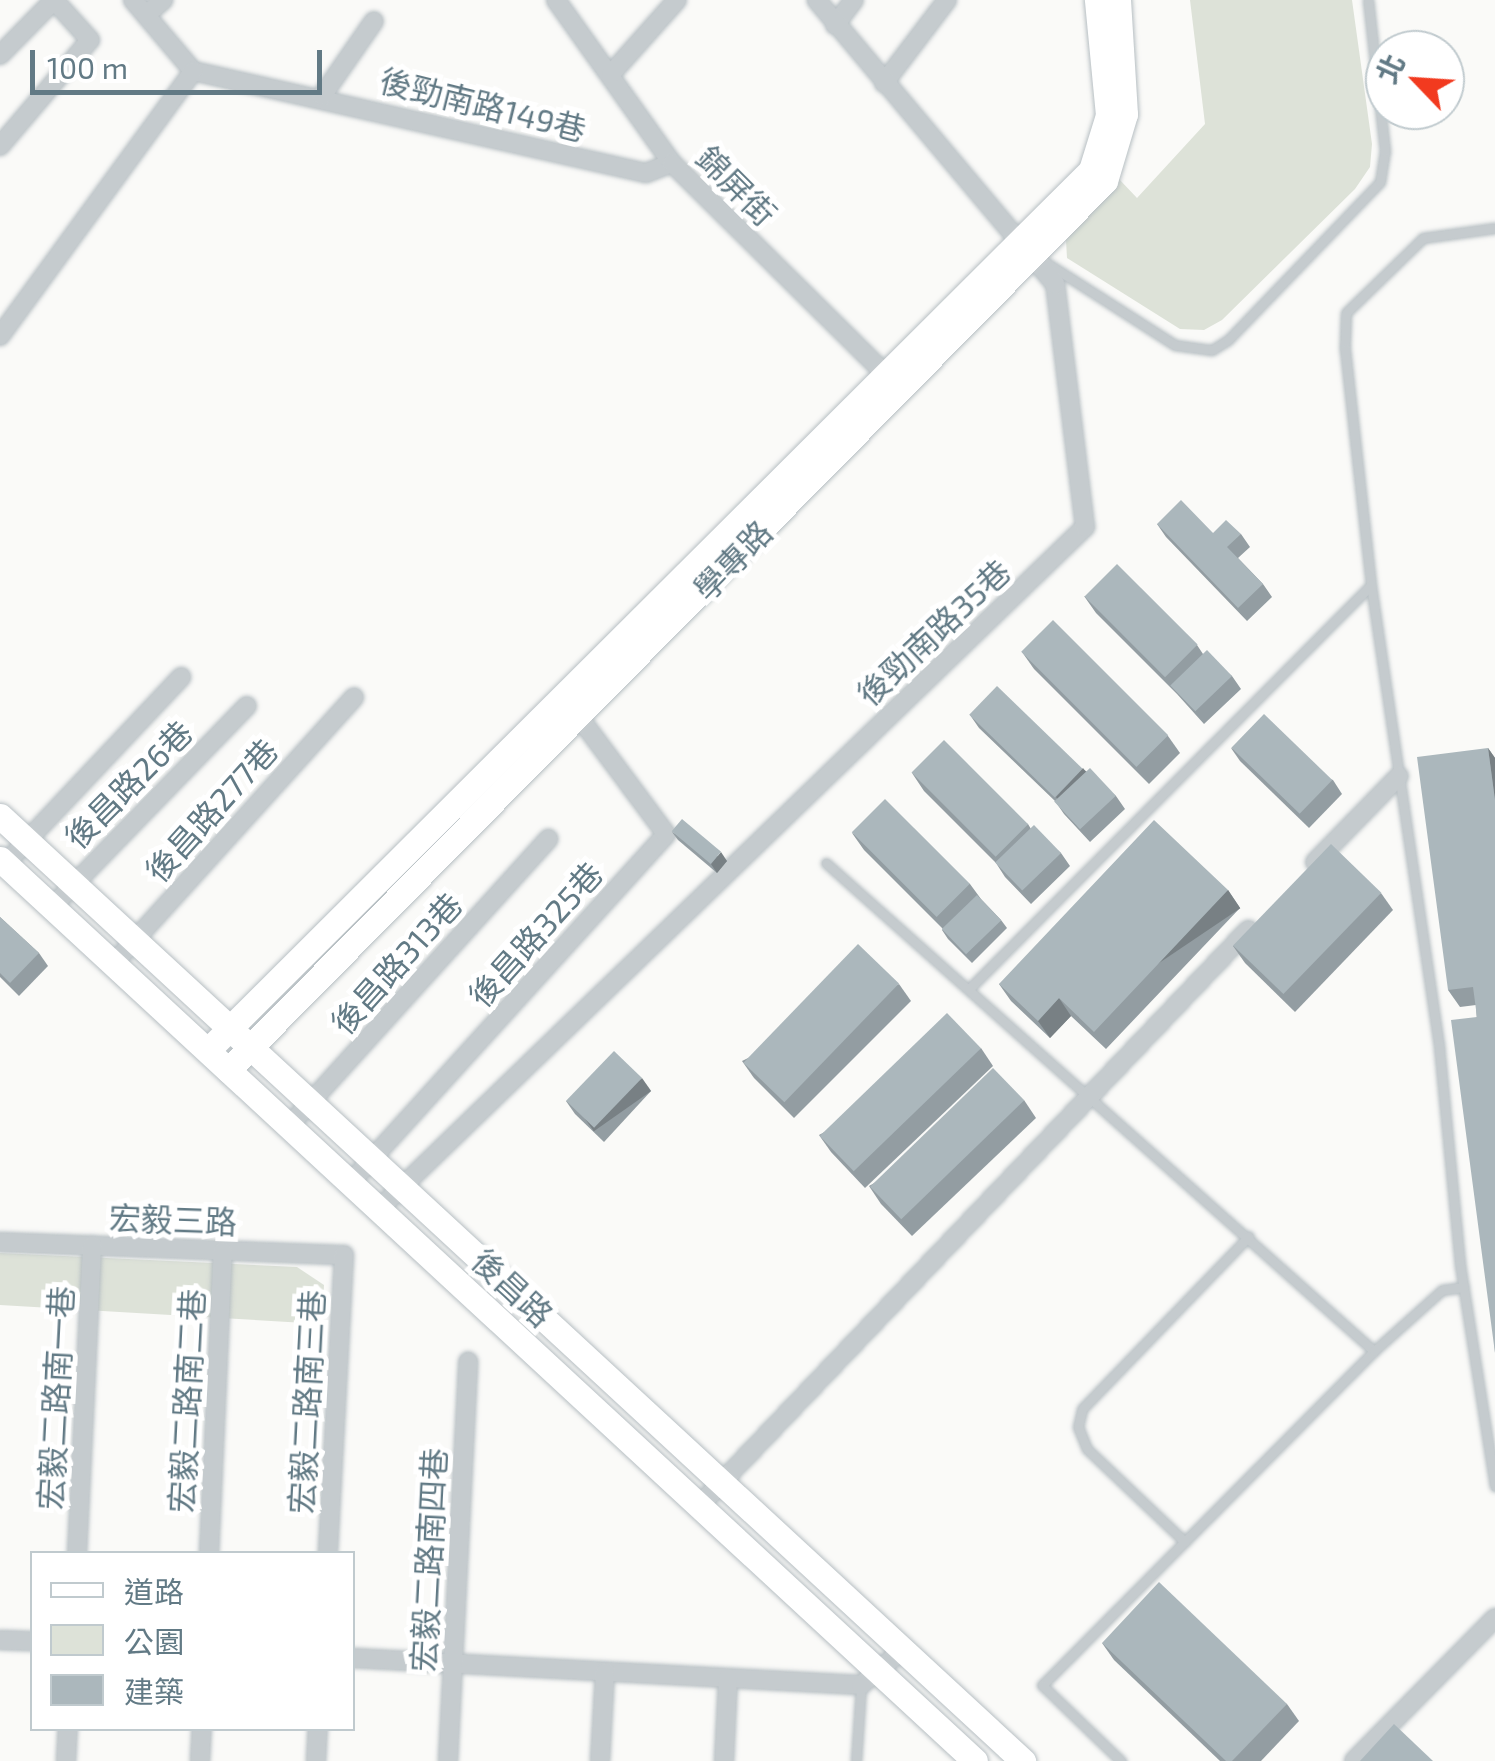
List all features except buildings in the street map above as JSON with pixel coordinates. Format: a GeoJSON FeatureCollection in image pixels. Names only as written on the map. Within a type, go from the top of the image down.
{"type":"FeatureCollection","features":[{"type":"Feature","properties":{"kind":"street"},"geometry":{"type":"LineString","coordinates":[[0,55],[54,0],[90,40],[0,146]]}},
{"type":"Feature","properties":{"kind":"street"},"geometry":{"type":"LineString","coordinates":[[0,336],[193,71],[133,0]]}},
{"type":"Feature","properties":{"kind":"street"},"geometry":{"type":"LineString","coordinates":[[146,15],[163,0]]}},
{"type":"Feature","properties":{"kind":"street","name":"錦屏街"},"geometry":{"type":"LineString","coordinates":[[556,0],[672,163],[894,383]]}},
{"type":"Feature","properties":{"kind":"street"},"geometry":{"type":"LineString","coordinates":[[611,74],[677,0]]}},
{"type":"Feature","properties":{"kind":"street","name":"後勁南路35巷"},"geometry":{"type":"LineString","coordinates":[[379,1210],[1085,527],[1055,284],[1029,248],[816,0]]}},
{"type":"Feature","properties":{"kind":"street"},"geometry":{"type":"LineString","coordinates":[[834,25],[854,0]]}},
{"type":"Feature","properties":{"kind":"street"},"geometry":{"type":"LineString","coordinates":[[884,83],[947,0]]}},
{"type":"Feature","properties":{"kind":"street","name":"學專路"},"geometry":{"type":"LineString","coordinates":[[1029,248],[1091,170],[1104,140],[1097,0]]}},
{"type":"Feature","properties":{"kind":"street","name":"學專路"},"geometry":{"type":"LineString","coordinates":[[208,1050],[1029,248],[1105,181],[1122,143],[1118,0]]}},
{"type":"Feature","properties":{"kind":"street"},"geometry":{"type":"LineString","coordinates":[[322,96],[374,20]]}},
{"type":"Feature","properties":{"kind":"street","name":"後勁南路149巷"},"geometry":{"type":"LineString","coordinates":[[193,71],[322,96],[646,174],[672,163]]}},
{"type":"Feature","properties":{"kind":"street","name":"學專路"},"geometry":{"type":"LineString","coordinates":[[228,1070],[579,717],[894,383]]}},
{"type":"Feature","properties":{"kind":"street"},"geometry":{"type":"LineString","coordinates":[[3,861],[181,677]]}},
{"type":"Feature","properties":{"kind":"street","name":"後昌路277巷"},"geometry":{"type":"LineString","coordinates":[[114,963],[354,698]]}},
{"type":"Feature","properties":{"kind":"street","name":"後昌路26巷"},"geometry":{"type":"LineString","coordinates":[[52,907],[247,706]]}},
{"type":"Feature","properties":{"kind":"street","name":"後昌路325巷"},"geometry":{"type":"LineString","coordinates":[[350,1183],[666,834],[579,717]]}},
{"type":"Feature","properties":{"kind":"street"},"geometry":{"type":"LineString","coordinates":[[1299,878],[1399,776]]}},
{"type":"Feature","properties":{"kind":"street","name":"後昌路"},"geometry":{"type":"LineString","coordinates":[[0,816],[402,1184],[900,1652],[1023,1761]]}},
{"type":"Feature","properties":{"kind":"street","name":"後昌路313巷"},"geometry":{"type":"LineString","coordinates":[[289,1126],[548,839]]}},
{"type":"Feature","properties":{"kind":"street","name":"後昌路"},"geometry":{"type":"LineString","coordinates":[[3,861],[700,1506],[871,1680],[975,1761]]}},
{"type":"Feature","properties":{"kind":"street"},"geometry":{"type":"LineString","coordinates":[[700,1506],[1257,921]]}},
{"type":"Feature","properties":{"kind":"street","name":"宏毅三路"},"geometry":{"type":"LineString","coordinates":[[0,1242],[344,1254]]}},
{"type":"Feature","properties":{"kind":"street","name":"宏毅二路南一巷"},"geometry":{"type":"LineString","coordinates":[[77,1551],[92,1245]]}},
{"type":"Feature","properties":{"kind":"street","name":"宏毅二路南二巷"},"geometry":{"type":"LineString","coordinates":[[209,1551],[223,1251]]}},
{"type":"Feature","properties":{"kind":"street","name":"宏毅二路南三巷"},"geometry":{"type":"LineString","coordinates":[[328,1551],[344,1254]]}},
{"type":"Feature","properties":{"kind":"street","name":"宏毅二路南四巷"},"geometry":{"type":"LineString","coordinates":[[448,1761],[468,1362]]}},
{"type":"Feature","properties":{"kind":"street"},"geometry":{"type":"LineString","coordinates":[[1354,1761],[1495,1618]]}},
{"type":"Feature","properties":{"kind":"street"},"geometry":{"type":"LineString","coordinates":[[0,1640],[30,1641]]}},
{"type":"Feature","properties":{"kind":"street"},"geometry":{"type":"LineString","coordinates":[[355,1658],[728,1678],[871,1680],[900,1652]]}},
{"type":"Feature","properties":{"kind":"street"},"geometry":{"type":"LineString","coordinates":[[600,1761],[605,1672]]}},
{"type":"Feature","properties":{"kind":"street"},"geometry":{"type":"LineString","coordinates":[[724,1761],[728,1678]]}},
{"type":"Feature","properties":{"kind":"street"},"geometry":{"type":"LineString","coordinates":[[66,1761],[68,1731]]}},
{"type":"Feature","properties":{"kind":"street"},"geometry":{"type":"LineString","coordinates":[[200,1761],[202,1731]]}},
{"type":"Feature","properties":{"kind":"street"},"geometry":{"type":"LineString","coordinates":[[316,1761],[318,1731]]}},
{"type":"Feature","properties":{"kind":"lane"},"geometry":{"type":"LineString","coordinates":[[1029,248],[1176,345],[1212,350],[1228,340],[1380,182],[1385,152],[1368,0]]}},
{"type":"Feature","properties":{"kind":"lane"},"geometry":{"type":"LineString","coordinates":[[1495,228],[1423,238],[1346,313],[1371,586],[1440,1046],[1464,1286],[1495,1486]]}},
{"type":"Feature","properties":{"kind":"lane"},"geometry":{"type":"LineString","coordinates":[[970,988],[1371,586]]}},
{"type":"Feature","properties":{"kind":"lane"},"geometry":{"type":"LineString","coordinates":[[826,863],[1091,1092],[1374,1351]]}},
{"type":"Feature","properties":{"kind":"lane"},"geometry":{"type":"LineString","coordinates":[[1185,1542],[1087,1450],[1078,1428],[1082,1409],[1249,1236]]}},
{"type":"Feature","properties":{"kind":"lane"},"geometry":{"type":"LineString","coordinates":[[1122,1761],[1042,1685],[1374,1351],[1442,1290],[1464,1286]]}},
{"type":"Feature","properties":{"kind":"lane"},"geometry":{"type":"LineString","coordinates":[[856,1761],[871,1680]]}},
{"type":"Feature","properties":{"kind":"green space"},"geometry":{"type":"Polygon","coordinates":[[[1190,0],[1352,0],[1365,94],[1365,130],[1370,130],[1372,144],[1370,167],[1355,189],[1222,320],[1204,330],[1180,329],[1067,258],[1066,240],[1119,179],[1137,198],[1205,124],[1190,0]]]}},
{"type":"Feature","properties":{"kind":"green space"},"geometry":{"type":"Polygon","coordinates":[[[0,1253],[297,1267],[324,1285],[322,1324],[0,1305],[0,1253]]]}}]}
